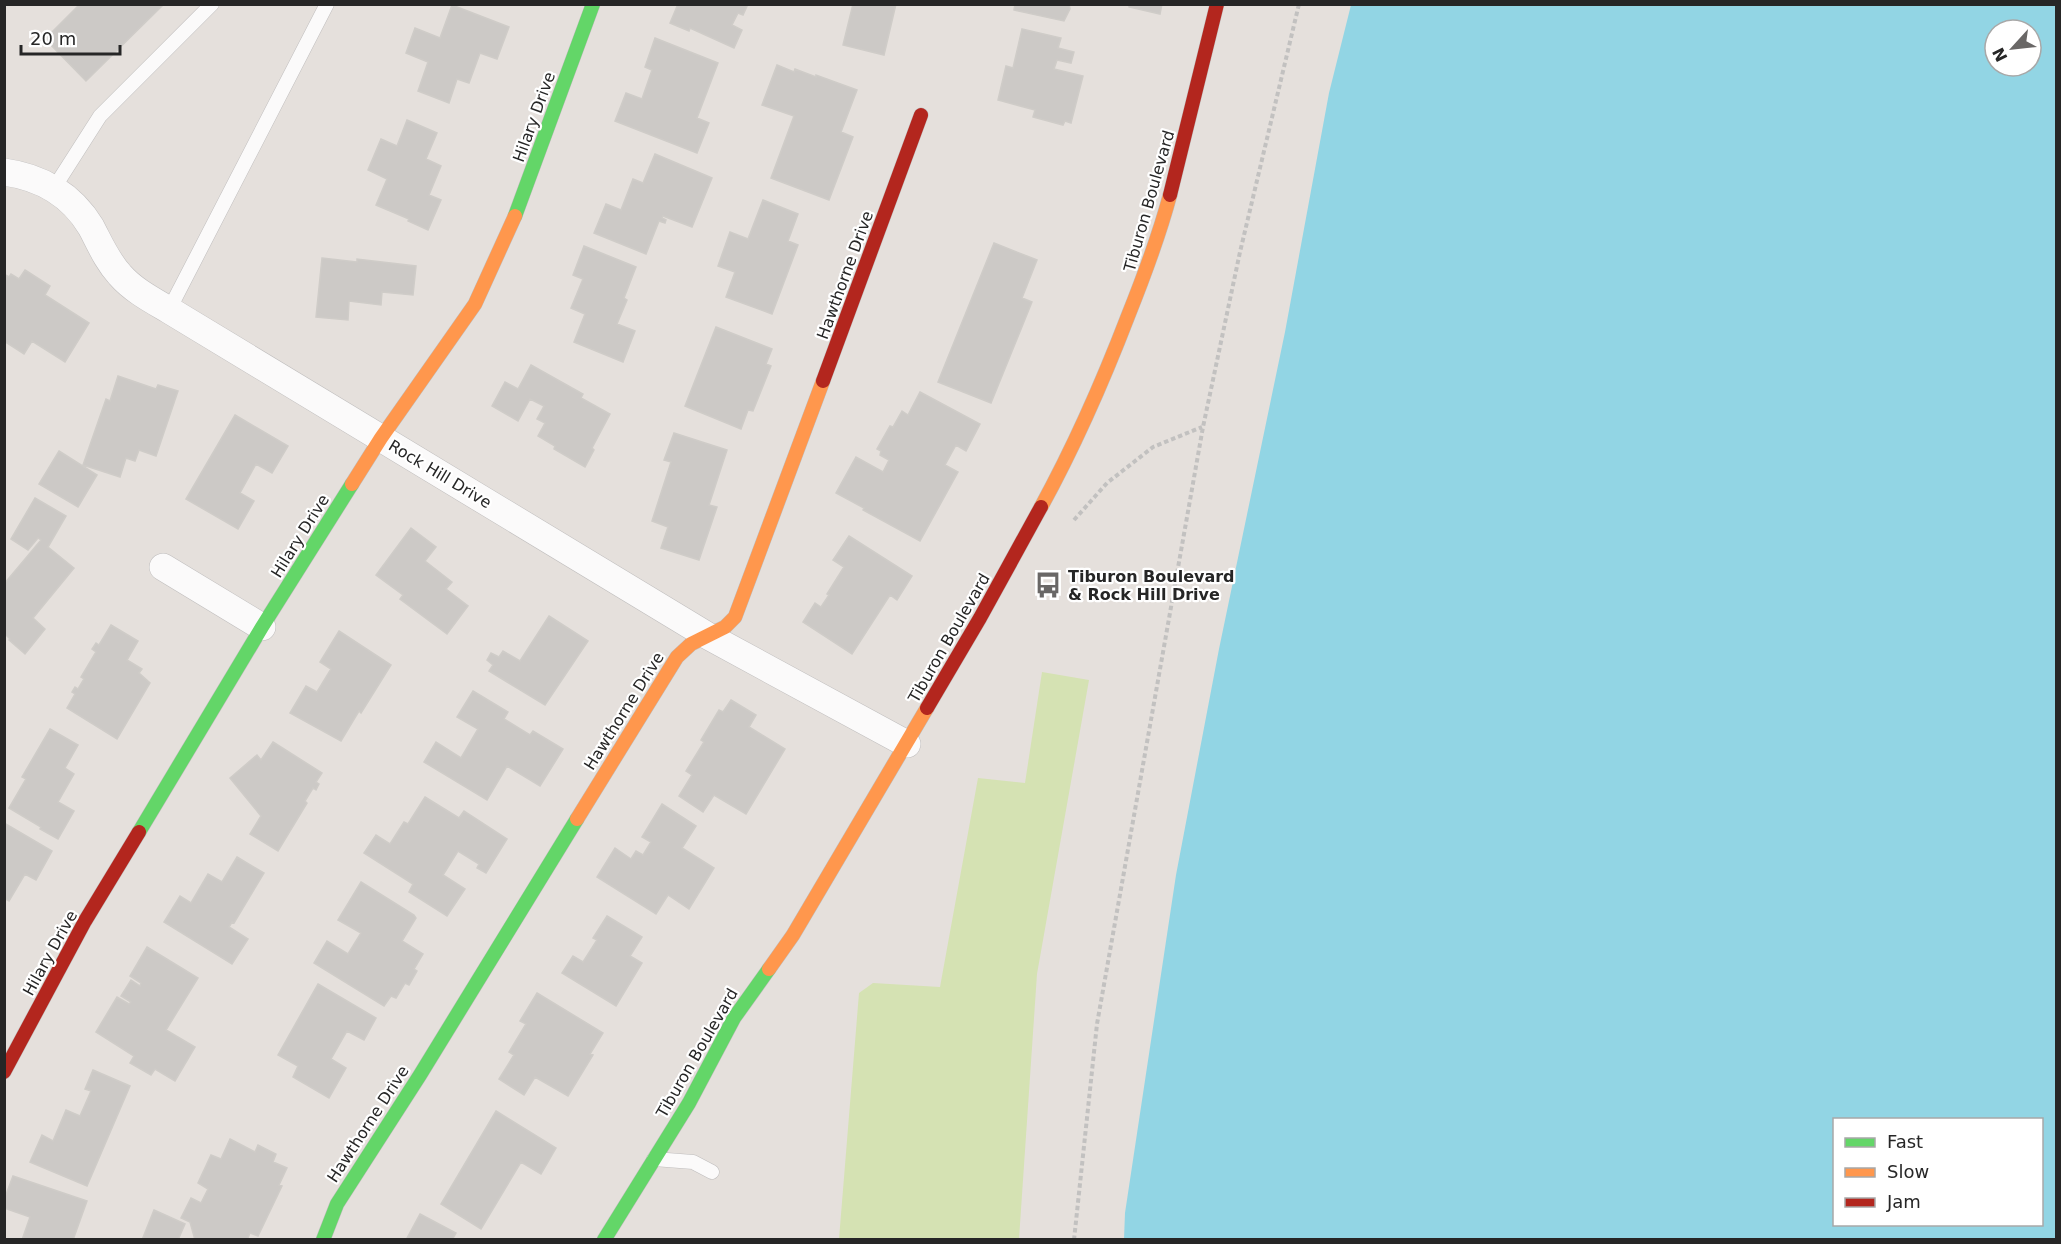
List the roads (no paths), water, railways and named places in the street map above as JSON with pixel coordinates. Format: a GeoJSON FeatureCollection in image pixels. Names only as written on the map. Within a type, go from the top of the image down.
{"type":"FeatureCollection","features":[{"type":"Feature","properties":{"kind":"street","name":"Hilary Drive"},"geometry":{"type":"LineString","coordinates":[[4,1071],[86,921],[262,627],[381,438],[475,304],[521,200],[592,4]]}},
{"type":"Feature","properties":{"kind":"street","name":"Tiburon Boulevard"},"geometry":{"type":"LineString","coordinates":[[604,1239],[689,1103],[734,1018],[793,935],[907,744],[1030,528],[1082,428],[1135,302],[1169,199],[1217,4]]}},
{"type":"Feature","properties":{"kind":"street","name":"Hawthorne Drive"},"geometry":{"type":"LineString","coordinates":[[323,1239],[337,1204],[677,657],[692,644],[724,627],[735,617],[921,115]]}},
{"type":"Feature","properties":{"kind":"street","name":"Rock Hill Drive"},"geometry":{"type":"LineString","coordinates":[[4,172],[36,179],[68,198],[81,212],[110,263],[121,277],[169,310],[708,636],[907,744]]}},
{"type":"Feature","properties":{"kind":"street"},"geometry":{"type":"LineString","coordinates":[[163,567],[262,627]]}},
{"type":"Feature","properties":{"kind":"lane"},"geometry":{"type":"LineString","coordinates":[[54,188],[100,116],[212,4]]}},
{"type":"Feature","properties":{"kind":"lane"},"geometry":{"type":"LineString","coordinates":[[169,310],[327,4]]}},
{"type":"Feature","properties":{"kind":"lane"},"geometry":{"type":"LineString","coordinates":[[653,1159],[693,1162],[712,1172]]}},
{"type":"Feature","properties":{"kind":"water"},"geometry":{"type":"Polygon","coordinates":[[[1351,5],[2056,5],[2056,1239],[1124,1239],[1125,1213],[1176,875],[1219,649],[1285,332],[1329,93],[1351,5]]]}},
{"type":"Feature","properties":{"kind":"place","name":"Tiburon Boulevard & Rock Hill Drive"},"geometry":{"type":"Point","coordinates":[1048,585]}}]}
